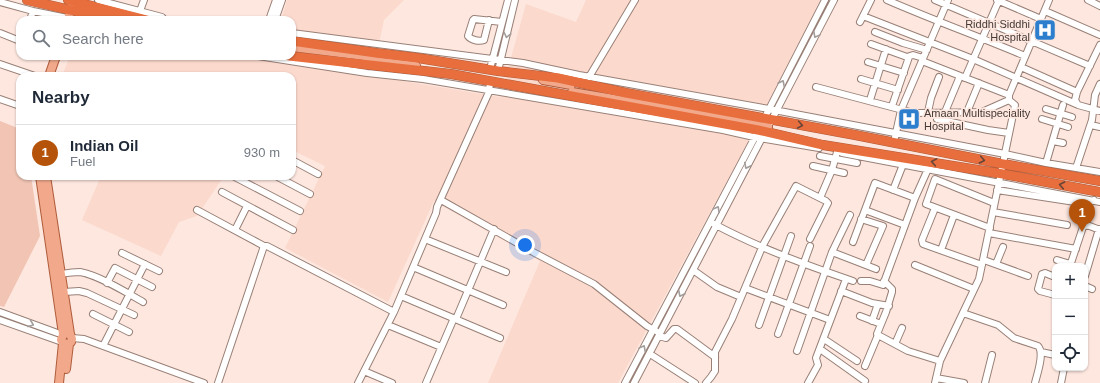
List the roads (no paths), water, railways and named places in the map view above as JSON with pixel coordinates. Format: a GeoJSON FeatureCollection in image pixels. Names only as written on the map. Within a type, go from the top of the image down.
{"type":"FeatureCollection","features":[{"type":"Feature","properties":{"kind":"highway"},"geometry":{"type":"LineString","coordinates":[[27,0],[98,16]]}},
{"type":"Feature","properties":{"kind":"highway"},"geometry":{"type":"LineString","coordinates":[[73,10],[117,16]]}},
{"type":"Feature","properties":{"kind":"highway"},"geometry":{"type":"LineString","coordinates":[[296,42],[558,78],[764,127],[823,145],[904,161],[1001,173],[1100,181]]}},
{"type":"Feature","properties":{"kind":"highway"},"geometry":{"type":"LineString","coordinates":[[296,57],[451,74],[490,86],[585,98],[764,127],[895,137],[1001,173],[1100,192]]}},
{"type":"Feature","properties":{"kind":"main road"},"geometry":{"type":"LineString","coordinates":[[296,47],[453,66],[542,80],[658,102],[764,127]]}},
{"type":"Feature","properties":{"kind":"main road"},"geometry":{"type":"LineString","coordinates":[[296,52],[453,70],[548,88],[709,115],[764,127]]}},
{"type":"Feature","properties":{"kind":"main road"},"geometry":{"type":"LineString","coordinates":[[50,72],[55,60]]}},
{"type":"Feature","properties":{"kind":"main road"},"geometry":{"type":"LineString","coordinates":[[41,180],[66,339],[59,383]]}},
{"type":"Feature","properties":{"kind":"main road"},"geometry":{"type":"LineString","coordinates":[[47,180],[64,292],[66,339],[65,383]]}},
{"type":"Feature","properties":{"kind":"street"},"geometry":{"type":"LineString","coordinates":[[98,0],[158,16]]}},
{"type":"Feature","properties":{"kind":"street"},"geometry":{"type":"LineString","coordinates":[[140,11],[144,0]]}},
{"type":"Feature","properties":{"kind":"street"},"geometry":{"type":"LineString","coordinates":[[270,16],[276,0]]}},
{"type":"Feature","properties":{"kind":"street"},"geometry":{"type":"LineString","coordinates":[[276,16],[282,0]]}},
{"type":"Feature","properties":{"kind":"street"},"geometry":{"type":"LineString","coordinates":[[494,70],[492,59],[508,0]]}},
{"type":"Feature","properties":{"kind":"street"},"geometry":{"type":"LineString","coordinates":[[494,70],[501,60],[516,0]]}},
{"type":"Feature","properties":{"kind":"street"},"geometry":{"type":"LineString","coordinates":[[589,77],[635,0]]}},
{"type":"Feature","properties":{"kind":"street"},"geometry":{"type":"LineString","coordinates":[[634,383],[717,226],[764,127],[769,109],[825,0]]}},
{"type":"Feature","properties":{"kind":"street"},"geometry":{"type":"LineString","coordinates":[[625,383],[710,222],[764,127],[776,110],[834,0]]}},
{"type":"Feature","properties":{"kind":"street"},"geometry":{"type":"LineString","coordinates":[[871,0],[862,19],[930,42],[1076,104],[1100,111]]}},
{"type":"Feature","properties":{"kind":"street"},"geometry":{"type":"LineString","coordinates":[[887,0],[938,22],[983,38],[1025,56]]}},
{"type":"Feature","properties":{"kind":"street"},"geometry":{"type":"LineString","coordinates":[[935,0],[947,2],[989,23],[1032,40],[1090,66]]}},
{"type":"Feature","properties":{"kind":"street"},"geometry":{"type":"LineString","coordinates":[[945,112],[983,38],[998,0],[1041,19]]}},
{"type":"Feature","properties":{"kind":"street"},"geometry":{"type":"LineString","coordinates":[[816,87],[870,100],[901,110],[914,112],[982,112],[1009,98],[1025,56],[1049,2],[1041,0]]}},
{"type":"Feature","properties":{"kind":"street"},"geometry":{"type":"LineString","coordinates":[[1088,0],[1100,6]]}},
{"type":"Feature","properties":{"kind":"street"},"geometry":{"type":"LineString","coordinates":[[0,2],[33,11],[73,10]]}},
{"type":"Feature","properties":{"kind":"street"},"geometry":{"type":"LineString","coordinates":[[895,137],[901,110],[947,2]]}},
{"type":"Feature","properties":{"kind":"street"},"geometry":{"type":"LineString","coordinates":[[31,16],[33,11]]}},
{"type":"Feature","properties":{"kind":"street"},"geometry":{"type":"LineString","coordinates":[[1045,11],[1100,35]]}},
{"type":"Feature","properties":{"kind":"street"},"geometry":{"type":"LineString","coordinates":[[489,20],[502,22]]}},
{"type":"Feature","properties":{"kind":"street"},"geometry":{"type":"LineString","coordinates":[[875,32],[903,43],[927,50]]}},
{"type":"Feature","properties":{"kind":"street"},"geometry":{"type":"LineString","coordinates":[[0,33],[16,39]]}},
{"type":"Feature","properties":{"kind":"street"},"geometry":{"type":"LineString","coordinates":[[296,34],[544,67],[589,77],[776,110],[895,137],[1005,154],[1046,163],[1100,172]]}},
{"type":"Feature","properties":{"kind":"street"},"geometry":{"type":"LineString","coordinates":[[871,44],[909,57],[913,55],[923,59],[979,83],[1009,98],[1015,105],[979,279],[940,361],[935,381],[964,383]]}},
{"type":"Feature","properties":{"kind":"street"},"geometry":{"type":"LineString","coordinates":[[1076,104],[1075,100],[1078,92],[1100,45]]}},
{"type":"Feature","properties":{"kind":"street"},"geometry":{"type":"LineString","coordinates":[[870,100],[886,49]]}},
{"type":"Feature","properties":{"kind":"street"},"geometry":{"type":"LineString","coordinates":[[892,106],[909,57]]}},
{"type":"Feature","properties":{"kind":"street"},"geometry":{"type":"LineString","coordinates":[[284,60],[367,73],[490,86],[437,207],[432,214],[388,325],[359,382]]}},
{"type":"Feature","properties":{"kind":"street"},"geometry":{"type":"LineString","coordinates":[[868,62],[904,73]]}},
{"type":"Feature","properties":{"kind":"street"},"geometry":{"type":"LineString","coordinates":[[792,63],[800,66]]}},
{"type":"Feature","properties":{"kind":"street"},"geometry":{"type":"LineString","coordinates":[[0,64],[23,72]]}},
{"type":"Feature","properties":{"kind":"street"},"geometry":{"type":"LineString","coordinates":[[1021,67],[1078,92]]}},
{"type":"Feature","properties":{"kind":"street"},"geometry":{"type":"LineString","coordinates":[[928,112],[931,98],[939,77]]}},
{"type":"Feature","properties":{"kind":"street"},"geometry":{"type":"LineString","coordinates":[[861,79],[898,90]]}},
{"type":"Feature","properties":{"kind":"street"},"geometry":{"type":"LineString","coordinates":[[967,112],[979,83]]}},
{"type":"Feature","properties":{"kind":"street"},"geometry":{"type":"LineString","coordinates":[[1076,168],[1093,118],[1095,95],[1100,84]]}},
{"type":"Feature","properties":{"kind":"street"},"geometry":{"type":"LineString","coordinates":[[0,99],[16,105]]}},
{"type":"Feature","properties":{"kind":"street"},"geometry":{"type":"LineString","coordinates":[[1046,163],[1063,105]]}},
{"type":"Feature","properties":{"kind":"street"},"geometry":{"type":"LineString","coordinates":[[1046,110],[1072,117]]}},
{"type":"Feature","properties":{"kind":"street"},"geometry":{"type":"LineString","coordinates":[[937,119],[1009,133]]}},
{"type":"Feature","properties":{"kind":"street"},"geometry":{"type":"LineString","coordinates":[[1042,119],[1068,126]]}},
{"type":"Feature","properties":{"kind":"street"},"geometry":{"type":"LineString","coordinates":[[1091,125],[1100,127]]}},
{"type":"Feature","properties":{"kind":"street"},"geometry":{"type":"LineString","coordinates":[[764,127],[837,152],[904,161],[928,169],[1001,173],[1097,201]]}},
{"type":"Feature","properties":{"kind":"street"},"geometry":{"type":"LineString","coordinates":[[1053,141],[1063,143]]}},
{"type":"Feature","properties":{"kind":"street"},"geometry":{"type":"LineString","coordinates":[[820,198],[832,170],[837,152]]}},
{"type":"Feature","properties":{"kind":"street"},"geometry":{"type":"LineString","coordinates":[[820,156],[857,163]]}},
{"type":"Feature","properties":{"kind":"street"},"geometry":{"type":"LineString","coordinates":[[893,190],[904,161]]}},
{"type":"Feature","properties":{"kind":"street"},"geometry":{"type":"LineString","coordinates":[[296,162],[318,174]]}},
{"type":"Feature","properties":{"kind":"street"},"geometry":{"type":"LineString","coordinates":[[814,166],[844,173]]}},
{"type":"Feature","properties":{"kind":"street"},"geometry":{"type":"LineString","coordinates":[[861,281],[870,281],[883,285],[915,198],[928,169]]}},
{"type":"Feature","properties":{"kind":"street"},"geometry":{"type":"LineString","coordinates":[[994,203],[935,179],[926,204],[989,230],[1076,249]]}},
{"type":"Feature","properties":{"kind":"street"},"geometry":{"type":"LineString","coordinates":[[241,180],[300,211]]}},
{"type":"Feature","properties":{"kind":"street"},"geometry":{"type":"LineString","coordinates":[[284,180],[310,194]]}},
{"type":"Feature","properties":{"kind":"street"},"geometry":{"type":"LineString","coordinates":[[853,242],[875,183],[915,198]]}},
{"type":"Feature","properties":{"kind":"street"},"geometry":{"type":"LineString","coordinates":[[706,383],[715,371],[715,352],[741,297],[762,247],[796,186],[826,201],[828,205],[810,239]]}},
{"type":"Feature","properties":{"kind":"street"},"geometry":{"type":"LineString","coordinates":[[997,190],[1089,204],[1097,201]]}},
{"type":"Feature","properties":{"kind":"street"},"geometry":{"type":"LineString","coordinates":[[222,192],[293,230]]}},
{"type":"Feature","properties":{"kind":"street"},"geometry":{"type":"LineString","coordinates":[[440,200],[594,284],[647,326],[666,338],[674,329],[677,329],[715,358]]}},
{"type":"Feature","properties":{"kind":"street"},"geometry":{"type":"LineString","coordinates":[[235,230],[247,206]]}},
{"type":"Feature","properties":{"kind":"street"},"geometry":{"type":"LineString","coordinates":[[359,382],[401,296],[436,213],[437,207]]}},
{"type":"Feature","properties":{"kind":"street"},"geometry":{"type":"LineString","coordinates":[[935,208],[922,242],[923,244],[983,263],[996,264],[1028,276]]}},
{"type":"Feature","properties":{"kind":"street"},"geometry":{"type":"LineString","coordinates":[[197,210],[264,246],[267,246],[393,311]]}},
{"type":"Feature","properties":{"kind":"street"},"geometry":{"type":"LineString","coordinates":[[865,210],[905,225]]}},
{"type":"Feature","properties":{"kind":"street"},"geometry":{"type":"LineString","coordinates":[[993,212],[1067,225]]}},
{"type":"Feature","properties":{"kind":"street"},"geometry":{"type":"LineString","coordinates":[[797,351],[824,272],[850,215]]}},
{"type":"Feature","properties":{"kind":"street"},"geometry":{"type":"LineString","coordinates":[[941,250],[954,215]]}},
{"type":"Feature","properties":{"kind":"street"},"geometry":{"type":"LineString","coordinates":[[866,265],[886,218]]}},
{"type":"Feature","properties":{"kind":"street"},"geometry":{"type":"LineString","coordinates":[[861,219],[883,226]]}},
{"type":"Feature","properties":{"kind":"street"},"geometry":{"type":"LineString","coordinates":[[710,222],[804,265],[853,281]]}},
{"type":"Feature","properties":{"kind":"street"},"geometry":{"type":"LineString","coordinates":[[1071,263],[1085,226],[1099,230],[1088,266]]}},
{"type":"Feature","properties":{"kind":"street"},"geometry":{"type":"LineString","coordinates":[[426,383],[494,229]]}},
{"type":"Feature","properties":{"kind":"street"},"geometry":{"type":"LineString","coordinates":[[759,325],[768,296],[791,236]]}},
{"type":"Feature","properties":{"kind":"street"},"geometry":{"type":"LineString","coordinates":[[425,239],[506,272]]}},
{"type":"Feature","properties":{"kind":"street"},"geometry":{"type":"LineString","coordinates":[[218,383],[264,246]]}},
{"type":"Feature","properties":{"kind":"street"},"geometry":{"type":"LineString","coordinates":[[778,334],[810,246]]}},
{"type":"Feature","properties":{"kind":"street"},"geometry":{"type":"LineString","coordinates":[[996,264],[1003,247]]}},
{"type":"Feature","properties":{"kind":"street"},"geometry":{"type":"LineString","coordinates":[[832,252],[876,269]]}},
{"type":"Feature","properties":{"kind":"street"},"geometry":{"type":"LineString","coordinates":[[122,253],[159,271]]}},
{"type":"Feature","properties":{"kind":"street"},"geometry":{"type":"LineString","coordinates":[[1057,260],[1065,263]]}},
{"type":"Feature","properties":{"kind":"street"},"geometry":{"type":"LineString","coordinates":[[103,346],[145,264]]}},
{"type":"Feature","properties":{"kind":"street"},"geometry":{"type":"LineString","coordinates":[[914,265],[974,289]]}},
{"type":"Feature","properties":{"kind":"street"},"geometry":{"type":"LineString","coordinates":[[413,267],[503,305]]}},
{"type":"Feature","properties":{"kind":"street"},"geometry":{"type":"LineString","coordinates":[[107,283],[115,268],[152,287]]}},
{"type":"Feature","properties":{"kind":"street"},"geometry":{"type":"LineString","coordinates":[[693,270],[717,287],[741,297]]}},
{"type":"Feature","properties":{"kind":"street"},"geometry":{"type":"LineString","coordinates":[[61,274],[79,272],[107,283],[143,302]]}},
{"type":"Feature","properties":{"kind":"street"},"geometry":{"type":"LineString","coordinates":[[1052,276],[1045,273],[1042,274],[1038,288],[1040,291],[1052,294]]}},
{"type":"Feature","properties":{"kind":"street"},"geometry":{"type":"LineString","coordinates":[[808,383],[818,365],[816,358],[846,279]]}},
{"type":"Feature","properties":{"kind":"street"},"geometry":{"type":"LineString","coordinates":[[864,366],[878,336],[877,334],[892,292],[892,289],[884,281]]}},
{"type":"Feature","properties":{"kind":"street"},"geometry":{"type":"LineString","coordinates":[[1088,287],[1092,289]]}},
{"type":"Feature","properties":{"kind":"street"},"geometry":{"type":"LineString","coordinates":[[745,288],[830,320]]}},
{"type":"Feature","properties":{"kind":"street"},"geometry":{"type":"LineString","coordinates":[[841,290],[878,304],[888,306]]}},
{"type":"Feature","properties":{"kind":"street"},"geometry":{"type":"LineString","coordinates":[[64,292],[83,292],[134,315]]}},
{"type":"Feature","properties":{"kind":"street"},"geometry":{"type":"LineString","coordinates":[[401,296],[500,338]]}},
{"type":"Feature","properties":{"kind":"street"},"geometry":{"type":"LineString","coordinates":[[872,321],[878,304]]}},
{"type":"Feature","properties":{"kind":"street"},"geometry":{"type":"LineString","coordinates":[[0,312],[55,333],[66,339]]}},
{"type":"Feature","properties":{"kind":"street"},"geometry":{"type":"LineString","coordinates":[[963,313],[998,325],[1014,338],[1038,346],[1041,352],[1035,383]]}},
{"type":"Feature","properties":{"kind":"street"},"geometry":{"type":"LineString","coordinates":[[93,314],[129,332]]}},
{"type":"Feature","properties":{"kind":"street"},"geometry":{"type":"LineString","coordinates":[[860,316],[881,324]]}},
{"type":"Feature","properties":{"kind":"street"},"geometry":{"type":"LineString","coordinates":[[0,320],[66,339],[84,339],[204,383]]}},
{"type":"Feature","properties":{"kind":"street"},"geometry":{"type":"LineString","coordinates":[[388,325],[442,347]]}},
{"type":"Feature","properties":{"kind":"street"},"geometry":{"type":"LineString","coordinates":[[895,344],[902,328]]}},
{"type":"Feature","properties":{"kind":"street"},"geometry":{"type":"LineString","coordinates":[[878,336],[908,351],[940,361]]}},
{"type":"Feature","properties":{"kind":"street"},"geometry":{"type":"LineString","coordinates":[[824,338],[857,361]]}},
{"type":"Feature","properties":{"kind":"street"},"geometry":{"type":"LineString","coordinates":[[820,350],[865,381]]}},
{"type":"Feature","properties":{"kind":"street"},"geometry":{"type":"LineString","coordinates":[[1041,352],[1052,354]]}},
{"type":"Feature","properties":{"kind":"street"},"geometry":{"type":"LineString","coordinates":[[650,354],[695,383]]}},
{"type":"Feature","properties":{"kind":"street"},"geometry":{"type":"LineString","coordinates":[[985,383],[992,355]]}},
{"type":"Feature","properties":{"kind":"street"},"geometry":{"type":"LineString","coordinates":[[364,371],[392,383]]}},
{"type":"Feature","properties":{"kind":"street"},"geometry":{"type":"LineString","coordinates":[[1061,383],[1063,371]]}},
{"type":"Feature","properties":{"kind":"street"},"geometry":{"type":"LineString","coordinates":[[711,378],[717,383]]}},
{"type":"Feature","properties":{"kind":"place","name":"Riddhi Siddhi Hospital"},"geometry":{"type":"Point","coordinates":[1045,30]}},
{"type":"Feature","properties":{"kind":"place","name":"Amaan Multispeciality Hospital"},"geometry":{"type":"Point","coordinates":[909,119]}},
{"type":"Feature","properties":{"kind":"place","name":"Indian Oil"},"geometry":{"type":"Point","coordinates":[1082,232]}}]}
